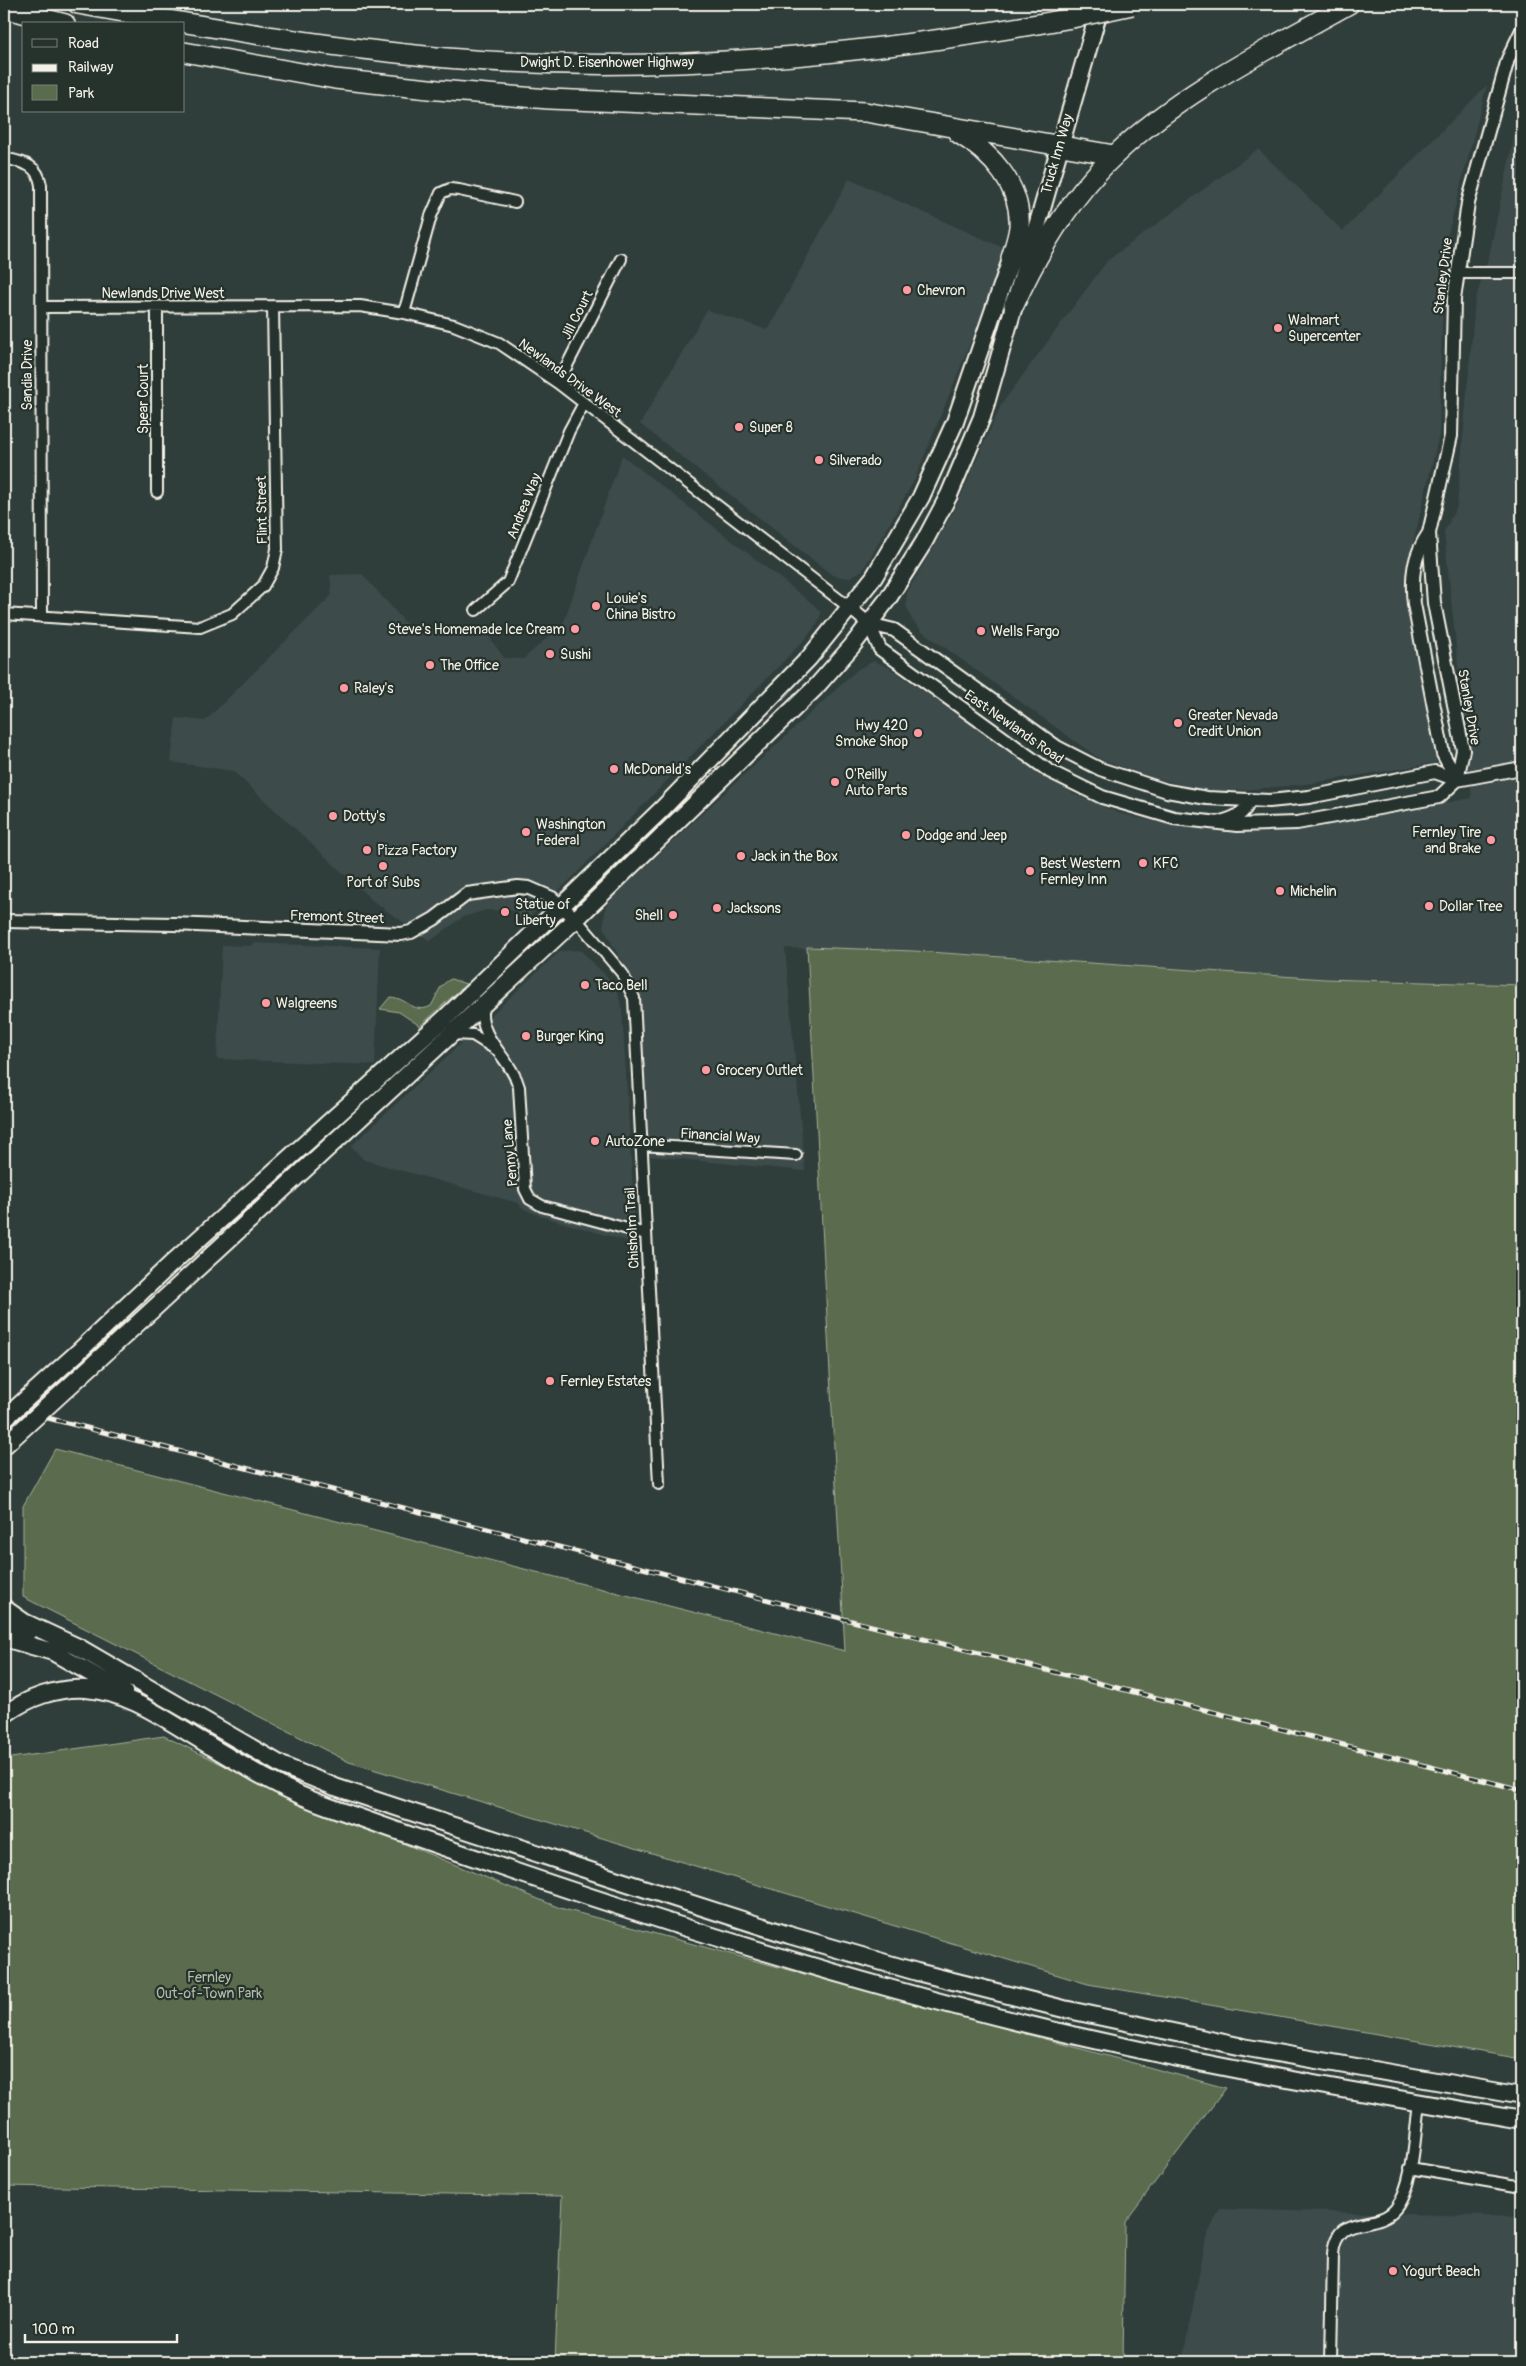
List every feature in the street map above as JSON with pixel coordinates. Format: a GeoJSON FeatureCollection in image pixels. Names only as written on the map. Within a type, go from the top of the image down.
{"type":"FeatureCollection","features":[{"type":"Feature","properties":{"kind":"highway","name":"Dwight D. Eisenhower Highway"},"geometry":{"type":"LineString","coordinates":[[78,4],[185,22]]}},
{"type":"Feature","properties":{"kind":"highway","name":"Truck Inn Way"},"geometry":{"type":"LineString","coordinates":[[4,1446],[454,1034],[576,919],[815,688],[870,624],[924,542],[962,468],[993,382],[1058,147],[1102,4]]}},
{"type":"Feature","properties":{"kind":"highway","name":"Dwight D. Eisenhower Highway"},"geometry":{"type":"LineString","coordinates":[[185,22],[357,48],[448,58],[608,63],[750,60],[933,42],[1072,18],[1134,4]]}},
{"type":"Feature","properties":{"kind":"highway"},"geometry":{"type":"LineString","coordinates":[[1014,305],[1035,260],[1057,224],[1080,194],[1114,156],[1148,126],[1198,91],[1349,4]]}},
{"type":"Feature","properties":{"kind":"highway"},"geometry":{"type":"LineString","coordinates":[[4,8],[57,22]]}},
{"type":"Feature","properties":{"kind":"highway"},"geometry":{"type":"LineString","coordinates":[[185,52],[294,72],[382,85],[567,100],[865,112],[1114,156]]}},
{"type":"Feature","properties":{"kind":"highway"},"geometry":{"type":"LineString","coordinates":[[4,1419],[172,1264],[418,1043],[563,905],[661,810],[786,683],[850,608],[891,551],[938,462],[966,392],[1011,258],[1019,227],[1015,199],[1010,185],[997,164],[978,145],[949,127]]}},
{"type":"Feature","properties":{"kind":"highway"},"geometry":{"type":"LineString","coordinates":[[1011,258],[1058,147]]}},
{"type":"Feature","properties":{"kind":"highway"},"geometry":{"type":"LineString","coordinates":[[4,1608],[13,1616],[78,1647],[283,1766],[335,1787],[799,1938],[1064,2009],[1188,2036],[1522,2096]]}},
{"type":"Feature","properties":{"kind":"highway"},"geometry":{"type":"LineString","coordinates":[[4,1625],[44,1632]]}},
{"type":"Feature","properties":{"kind":"highway"},"geometry":{"type":"LineString","coordinates":[[4,1638],[39,1647],[67,1659],[117,1687],[138,1703],[287,1790],[365,1820],[689,1928],[885,1986],[1025,2023],[1152,2052],[1522,2120]]}},
{"type":"Feature","properties":{"kind":"highway"},"geometry":{"type":"LineString","coordinates":[[4,1715],[24,1702],[62,1690],[85,1689],[107,1692],[138,1703]]}},
{"type":"Feature","properties":{"kind":"highway"},"geometry":{"type":"LineString","coordinates":[[365,1820],[447,1837],[464,1837],[470,1830]]}},
{"type":"Feature","properties":{"kind":"highway"},"geometry":{"type":"LineString","coordinates":[[799,1938],[811,1950],[866,1969],[875,1974],[885,1986]]}},
{"type":"Feature","properties":{"kind":"highway"},"geometry":{"type":"LineString","coordinates":[[885,1986],[897,1982],[927,1983],[950,1980]]}},
{"type":"Feature","properties":{"kind":"street","name":"Stanley Drive"},"geometry":{"type":"LineString","coordinates":[[1457,780],[1463,750],[1434,603],[1429,532],[1451,436],[1452,334],[1457,273],[1468,203],[1508,59],[1522,30]]}},
{"type":"Feature","properties":{"kind":"street","name":"Sandia Drive"},"geometry":{"type":"LineString","coordinates":[[4,158],[32,166],[40,178],[42,617]]}},
{"type":"Feature","properties":{"kind":"street"},"geometry":{"type":"LineString","coordinates":[[404,313],[418,269],[431,216],[441,193],[450,189],[459,190],[514,202]]}},
{"type":"Feature","properties":{"kind":"street","name":"Jill Court"},"geometry":{"type":"LineString","coordinates":[[558,383],[621,259]]}},
{"type":"Feature","properties":{"kind":"street"},"geometry":{"type":"LineString","coordinates":[[1457,273],[1522,273]]}},
{"type":"Feature","properties":{"kind":"street","name":"Newlands Drive West"},"geometry":{"type":"LineString","coordinates":[[41,307],[360,306],[404,313],[454,325],[499,344],[558,383],[850,608]]}},
{"type":"Feature","properties":{"kind":"street","name":"Spear Court"},"geometry":{"type":"LineString","coordinates":[[157,307],[157,492]]}},
{"type":"Feature","properties":{"kind":"street","name":"Flint Street"},"geometry":{"type":"LineString","coordinates":[[4,614],[200,627],[232,614],[263,586],[273,568],[277,549],[273,307]]}},
{"type":"Feature","properties":{"kind":"street","name":"Andrea Way"},"geometry":{"type":"LineString","coordinates":[[476,610],[508,582],[569,431],[584,403]]}},
{"type":"Feature","properties":{"kind":"street","name":"Stanley Drive"},"geometry":{"type":"LineString","coordinates":[[1429,532],[1418,548],[1415,562],[1413,581],[1414,604],[1443,754],[1457,780]]}},
{"type":"Feature","properties":{"kind":"street","name":"East Newlands Road"},"geometry":{"type":"LineString","coordinates":[[850,608],[870,624],[894,630],[1057,747],[1100,769],[1167,791],[1207,798],[1249,801],[1308,797],[1435,772],[1457,780],[1522,768]]}},
{"type":"Feature","properties":{"kind":"street","name":"East Newlands Road"},"geometry":{"type":"LineString","coordinates":[[870,624],[880,649],[1049,771],[1080,787],[1127,806],[1174,818],[1214,824],[1277,825],[1326,819],[1439,797],[1457,780]]}},
{"type":"Feature","properties":{"kind":"street"},"geometry":{"type":"LineString","coordinates":[[1214,824],[1235,818],[1244,812],[1249,801]]}},
{"type":"Feature","properties":{"kind":"street","name":"Fremont Street"},"geometry":{"type":"LineString","coordinates":[[4,921],[174,924],[401,934],[411,932],[434,919],[467,894],[518,887],[529,888],[563,905],[622,973]]}},
{"type":"Feature","properties":{"kind":"street","name":"Chisholm Trail"},"geometry":{"type":"LineString","coordinates":[[622,973],[634,998],[659,1484]]}},
{"type":"Feature","properties":{"kind":"street","name":"Penny Lane"},"geometry":{"type":"LineString","coordinates":[[482,1008],[482,1026],[515,1074],[519,1087],[525,1189],[530,1199],[542,1206],[646,1234]]}},
{"type":"Feature","properties":{"kind":"street","name":"Penny Lane"},"geometry":{"type":"LineString","coordinates":[[454,1034],[466,1033],[473,1035],[497,1050]]}},
{"type":"Feature","properties":{"kind":"street","name":"Financial Way"},"geometry":{"type":"LineString","coordinates":[[641,1145],[796,1155]]}},
{"type":"Feature","properties":{"kind":"street"},"geometry":{"type":"LineString","coordinates":[[1330,2362],[1333,2254],[1336,2240],[1343,2230],[1380,2218],[1396,2208],[1406,2185],[1410,2168],[1419,2102]]}},
{"type":"Feature","properties":{"kind":"street"},"geometry":{"type":"LineString","coordinates":[[1410,2168],[1522,2187]]}},
{"type":"Feature","properties":{"kind":"shaded area"},"geometry":{"type":"Polygon","coordinates":[[[1487,85],[1444,249],[1439,435],[1406,573],[1439,762],[1307,784],[1230,791],[1208,790],[1157,779],[1100,759],[923,632],[912,620],[906,605],[907,593],[956,507],[1001,405],[1107,261],[1258,149],[1343,231],[1487,85]]]}},
{"type":"Feature","properties":{"kind":"shaded area"},"geometry":{"type":"Polygon","coordinates":[[[1522,100],[1522,985],[1325,979],[914,951],[785,948],[805,1171],[649,1156],[640,995],[603,927],[606,906],[616,894],[858,669],[874,661],[888,667],[1074,794],[1121,814],[1178,826],[1233,833],[1283,832],[1472,798],[1444,532],[1457,506],[1475,301],[1489,256],[1522,100]]]}},
{"type":"Feature","properties":{"kind":"shaded area"},"geometry":{"type":"Polygon","coordinates":[[[849,179],[1008,250],[915,479],[863,570],[848,578],[832,575],[640,424],[707,310],[768,330],[849,179]]]}},
{"type":"Feature","properties":{"kind":"shaded area"},"geometry":{"type":"Polygon","coordinates":[[[622,455],[813,604],[821,613],[817,624],[807,637],[570,880],[523,923],[515,911],[486,910],[463,917],[430,941],[373,901],[233,771],[171,762],[176,718],[205,721],[332,595],[330,575],[362,574],[410,628],[482,627],[504,658],[523,659],[563,624],[622,455]]]}},
{"type":"Feature","properties":{"kind":"shaded area"},"geometry":{"type":"Polygon","coordinates":[[[253,943],[380,948],[375,1065],[217,1059],[222,945],[251,946],[253,943]]]}},
{"type":"Feature","properties":{"kind":"shaded area"},"geometry":{"type":"Polygon","coordinates":[[[580,950],[609,979],[618,993],[622,1010],[634,1207],[630,1242],[540,1216],[522,1208],[518,1203],[364,1160],[351,1146],[550,960],[561,951],[580,950]]]}},
{"type":"Feature","properties":{"kind":"shaded area"},"geometry":{"type":"Polygon","coordinates":[[[1220,2209],[1522,2217],[1522,2362],[1182,2362],[1206,2238],[1220,2209]]]}},
{"type":"Feature","properties":{"kind":"green space"},"geometry":{"type":"Polygon","coordinates":[[[807,947],[914,951],[1325,979],[1522,985],[1522,2059],[1088,1984],[349,1762],[23,1597],[23,1506],[55,1449],[845,1651],[807,947]]]}},
{"type":"Feature","properties":{"kind":"green space"},"geometry":{"type":"Polygon","coordinates":[[[451,979],[466,984],[420,1026],[399,1012],[380,1009],[390,997],[402,1000],[420,1009],[431,1006],[441,987],[451,979]]]}},
{"type":"Feature","properties":{"kind":"green space","name":"Fernley Out-of-Town Park"},"geometry":{"type":"Polygon","coordinates":[[[164,1736],[281,1793],[560,1908],[1226,2088],[1125,2222],[1123,2362],[555,2362],[562,2196],[4,2186],[4,1759],[164,1736]]]}},
{"type":"Feature","properties":{"kind":"railway"},"geometry":{"type":"LineString","coordinates":[[4,1407],[1522,1790]]}},
{"type":"Feature","properties":{"kind":"place","name":"Chevron"},"geometry":{"type":"Point","coordinates":[907,290]}},
{"type":"Feature","properties":{"kind":"place","name":"Walmart Supercenter"},"geometry":{"type":"Point","coordinates":[1278,328]}},
{"type":"Feature","properties":{"kind":"place","name":"Super 8"},"geometry":{"type":"Point","coordinates":[739,427]}},
{"type":"Feature","properties":{"kind":"place","name":"Silverado"},"geometry":{"type":"Point","coordinates":[819,460]}},
{"type":"Feature","properties":{"kind":"place","name":"Louie's China Bistro"},"geometry":{"type":"Point","coordinates":[596,606]}},
{"type":"Feature","properties":{"kind":"place","name":"Steve's Homemade Ice Cream"},"geometry":{"type":"Point","coordinates":[575,629]}},
{"type":"Feature","properties":{"kind":"place","name":"Wells Fargo"},"geometry":{"type":"Point","coordinates":[981,631]}},
{"type":"Feature","properties":{"kind":"place","name":"Sushi"},"geometry":{"type":"Point","coordinates":[550,654]}},
{"type":"Feature","properties":{"kind":"place","name":"The Office"},"geometry":{"type":"Point","coordinates":[430,665]}},
{"type":"Feature","properties":{"kind":"place","name":"Raley's"},"geometry":{"type":"Point","coordinates":[344,688]}},
{"type":"Feature","properties":{"kind":"place","name":"Greater Nevada Credit Union"},"geometry":{"type":"Point","coordinates":[1178,723]}},
{"type":"Feature","properties":{"kind":"place","name":"Hwy 420 Smoke Shop"},"geometry":{"type":"Point","coordinates":[918,733]}},
{"type":"Feature","properties":{"kind":"place","name":"McDonald's"},"geometry":{"type":"Point","coordinates":[614,769]}},
{"type":"Feature","properties":{"kind":"place","name":"O'Reilly Auto Parts"},"geometry":{"type":"Point","coordinates":[835,782]}},
{"type":"Feature","properties":{"kind":"place","name":"Dotty's"},"geometry":{"type":"Point","coordinates":[333,816]}},
{"type":"Feature","properties":{"kind":"place","name":"Washington Federal"},"geometry":{"type":"Point","coordinates":[526,832]}},
{"type":"Feature","properties":{"kind":"place","name":"Dodge and Jeep"},"geometry":{"type":"Point","coordinates":[906,835]}},
{"type":"Feature","properties":{"kind":"place","name":"Fernley Tire and Brake"},"geometry":{"type":"Point","coordinates":[1491,840]}},
{"type":"Feature","properties":{"kind":"place","name":"Pizza Factory"},"geometry":{"type":"Point","coordinates":[367,850]}},
{"type":"Feature","properties":{"kind":"place","name":"Jack in the Box"},"geometry":{"type":"Point","coordinates":[741,856]}},
{"type":"Feature","properties":{"kind":"place","name":"KFC"},"geometry":{"type":"Point","coordinates":[1143,863]}},
{"type":"Feature","properties":{"kind":"place","name":"Port of Subs"},"geometry":{"type":"Point","coordinates":[383,866]}},
{"type":"Feature","properties":{"kind":"place","name":"Best Western Fernley Inn"},"geometry":{"type":"Point","coordinates":[1030,871]}},
{"type":"Feature","properties":{"kind":"place","name":"Michelin"},"geometry":{"type":"Point","coordinates":[1280,891]}},
{"type":"Feature","properties":{"kind":"place","name":"Dollar Tree"},"geometry":{"type":"Point","coordinates":[1429,906]}},
{"type":"Feature","properties":{"kind":"place","name":"Jacksons"},"geometry":{"type":"Point","coordinates":[717,908]}},
{"type":"Feature","properties":{"kind":"place","name":"Statue of Liberty"},"geometry":{"type":"Point","coordinates":[505,912]}},
{"type":"Feature","properties":{"kind":"place","name":"Shell"},"geometry":{"type":"Point","coordinates":[673,915]}},
{"type":"Feature","properties":{"kind":"place","name":"Taco Bell"},"geometry":{"type":"Point","coordinates":[585,985]}},
{"type":"Feature","properties":{"kind":"place","name":"Walgreens"},"geometry":{"type":"Point","coordinates":[266,1003]}},
{"type":"Feature","properties":{"kind":"place","name":"Burger King"},"geometry":{"type":"Point","coordinates":[526,1036]}},
{"type":"Feature","properties":{"kind":"place","name":"Grocery Outlet"},"geometry":{"type":"Point","coordinates":[706,1070]}},
{"type":"Feature","properties":{"kind":"place","name":"AutoZone"},"geometry":{"type":"Point","coordinates":[595,1141]}},
{"type":"Feature","properties":{"kind":"place","name":"Fernley Estates"},"geometry":{"type":"Point","coordinates":[550,1381]}},
{"type":"Feature","properties":{"kind":"place","name":"Yogurt Beach"},"geometry":{"type":"Point","coordinates":[1393,2271]}}]}
